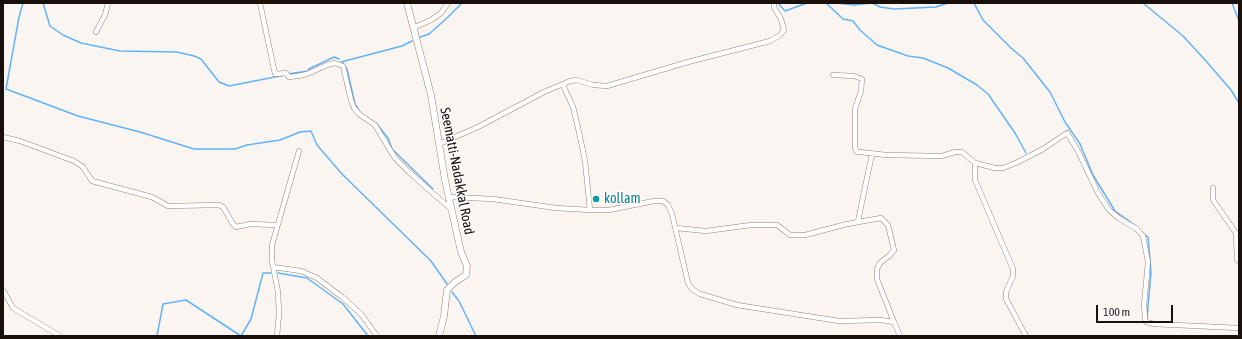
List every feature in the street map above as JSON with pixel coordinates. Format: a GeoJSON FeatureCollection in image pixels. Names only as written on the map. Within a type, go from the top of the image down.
{"type":"FeatureCollection","features":[{"type":"Feature","properties":{"kind":"street"},"geometry":{"type":"LineString","coordinates":[[96,32],[105,15],[108,3]]}},
{"type":"Feature","properties":{"kind":"street"},"geometry":{"type":"LineString","coordinates":[[260,3],[275,74],[284,73],[288,76],[293,76],[307,74],[335,63],[343,66],[354,108],[380,131],[392,154],[400,163],[452,210]]}},
{"type":"Feature","properties":{"kind":"street","name":"Seematti-Nadakkal Road"},"geometry":{"type":"LineString","coordinates":[[407,3],[431,94],[449,197],[461,252],[467,266],[466,275],[455,282],[447,290],[444,316],[439,336]]}},
{"type":"Feature","properties":{"kind":"street"},"geometry":{"type":"LineString","coordinates":[[413,28],[431,20],[441,13],[448,3]]}},
{"type":"Feature","properties":{"kind":"street"},"geometry":{"type":"LineString","coordinates":[[439,144],[478,127],[544,92],[570,81],[577,80],[593,85],[607,86],[688,62],[770,41],[780,35],[784,30],[781,19],[774,7],[774,3]]}},
{"type":"Feature","properties":{"kind":"street"},"geometry":{"type":"LineString","coordinates":[[833,75],[854,76],[862,79],[861,91],[855,109],[855,148],[857,152],[886,155],[942,156],[955,152],[962,152],[975,163],[995,168],[1002,168],[1018,162],[1043,149],[1067,133],[1078,151],[1098,193],[1109,210],[1120,219],[1137,229],[1143,236],[1148,262],[1144,305],[1144,318],[1146,322],[1154,324],[1239,328]]}},
{"type":"Feature","properties":{"kind":"street"},"geometry":{"type":"LineString","coordinates":[[563,85],[573,107],[586,161],[590,210]]}},
{"type":"Feature","properties":{"kind":"street"},"geometry":{"type":"LineString","coordinates":[[3,137],[20,141],[74,161],[83,167],[92,181],[152,197],[168,206],[219,204],[223,207],[236,227],[250,224],[277,225]]}},
{"type":"Feature","properties":{"kind":"street"},"geometry":{"type":"LineString","coordinates":[[277,336],[279,314],[278,292],[273,266],[272,245],[299,151]]}},
{"type":"Feature","properties":{"kind":"street"},"geometry":{"type":"LineString","coordinates":[[858,221],[872,154]]}},
{"type":"Feature","properties":{"kind":"street"},"geometry":{"type":"LineString","coordinates":[[975,163],[975,180],[1013,269],[1013,276],[1006,292],[1006,299],[1026,336]]}},
{"type":"Feature","properties":{"kind":"street"},"geometry":{"type":"LineString","coordinates":[[1213,188],[1213,200],[1237,232],[1237,260],[1239,261]]}},
{"type":"Feature","properties":{"kind":"street"},"geometry":{"type":"LineString","coordinates":[[449,197],[493,199],[556,208],[590,210],[609,210],[654,201],[663,201],[668,205],[672,214],[688,283],[692,289],[700,294],[737,305],[839,321],[881,320],[894,322]]}},
{"type":"Feature","properties":{"kind":"street"},"geometry":{"type":"LineString","coordinates":[[676,228],[706,231],[751,224],[777,225],[790,235],[805,234],[858,221],[881,218],[888,225],[894,250],[880,263],[877,269],[877,279],[900,336]]}},
{"type":"Feature","properties":{"kind":"street"},"geometry":{"type":"LineString","coordinates":[[273,266],[301,271],[317,278],[361,314],[377,336]]}},
{"type":"Feature","properties":{"kind":"street"},"geometry":{"type":"LineString","coordinates":[[3,290],[13,308],[60,336]]}},
{"type":"Feature","properties":{"kind":"waterway"},"geometry":{"type":"LineString","coordinates":[[23,3],[19,17],[6,89],[78,116],[140,132],[194,149],[235,149],[247,145],[280,140],[300,132],[311,131],[317,145],[342,174],[431,261],[447,284]]}},
{"type":"Feature","properties":{"kind":"waterway"},"geometry":{"type":"LineString","coordinates":[[43,3],[50,26],[63,35],[81,43],[120,51],[177,52],[194,56],[201,59],[219,82],[229,86],[285,75]]}},
{"type":"Feature","properties":{"kind":"waterway"},"geometry":{"type":"LineString","coordinates":[[420,37],[429,34],[462,3]]}},
{"type":"Feature","properties":{"kind":"waterway"},"geometry":{"type":"LineString","coordinates":[[778,3],[785,11],[807,3]]}},
{"type":"Feature","properties":{"kind":"waterway"},"geometry":{"type":"LineString","coordinates":[[826,3],[843,19],[853,21],[860,30],[877,45],[908,56],[923,58],[948,68],[977,85],[988,94],[1015,133],[1026,153]]}},
{"type":"Feature","properties":{"kind":"waterway"},"geometry":{"type":"LineString","coordinates":[[836,3],[854,5],[872,3],[880,7],[894,9],[936,7],[948,3]]}},
{"type":"Feature","properties":{"kind":"waterway"},"geometry":{"type":"LineString","coordinates":[[974,3],[983,20],[1023,58],[1050,92],[1065,122],[1080,144],[1093,175],[1115,211],[1136,226]]}},
{"type":"Feature","properties":{"kind":"waterway"},"geometry":{"type":"LineString","coordinates":[[1143,3],[1183,36],[1231,90],[1239,103]]}},
{"type":"Feature","properties":{"kind":"waterway"},"geometry":{"type":"LineString","coordinates":[[1232,3],[1239,21]]}},
{"type":"Feature","properties":{"kind":"waterway"},"geometry":{"type":"LineString","coordinates":[[341,62],[402,46],[412,41]]}},
{"type":"Feature","properties":{"kind":"waterway"},"geometry":{"type":"LineString","coordinates":[[288,74],[308,71],[309,69],[334,57],[339,59]]}},
{"type":"Feature","properties":{"kind":"waterway"},"geometry":{"type":"LineString","coordinates":[[343,63],[347,69],[355,104],[360,112]]}},
{"type":"Feature","properties":{"kind":"waterway"},"geometry":{"type":"LineString","coordinates":[[376,123],[388,138],[392,149],[433,189]]}},
{"type":"Feature","properties":{"kind":"waterway"},"geometry":{"type":"LineString","coordinates":[[1144,234],[1148,237],[1151,272],[1147,318]]}},
{"type":"Feature","properties":{"kind":"waterway"},"geometry":{"type":"LineString","coordinates":[[157,336],[163,304],[186,300],[241,336],[251,319],[263,273],[271,273]]}},
{"type":"Feature","properties":{"kind":"waterway"},"geometry":{"type":"LineString","coordinates":[[278,273],[307,278],[343,304],[368,336]]}},
{"type":"Feature","properties":{"kind":"waterway"},"geometry":{"type":"LineString","coordinates":[[452,292],[459,301],[476,336]]}},
{"type":"Feature","properties":{"kind":"place","name":"kollam"},"geometry":{"type":"Point","coordinates":[596,199]}}]}
